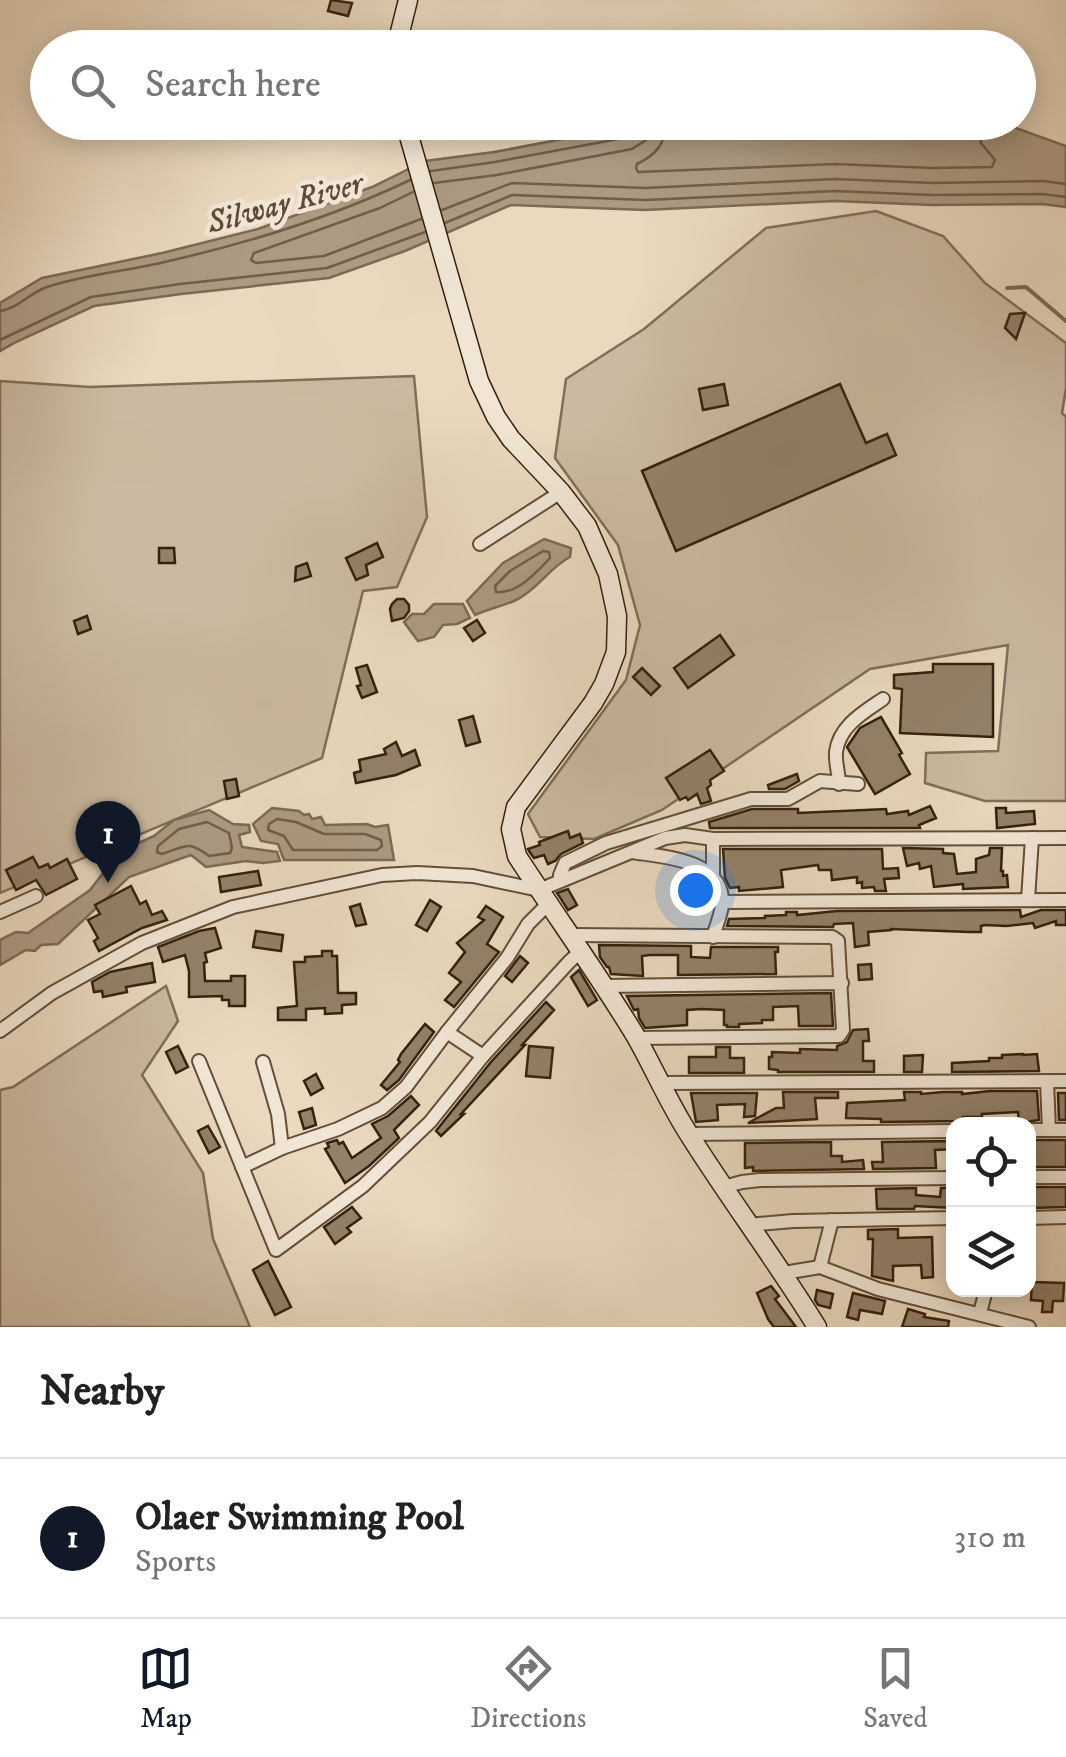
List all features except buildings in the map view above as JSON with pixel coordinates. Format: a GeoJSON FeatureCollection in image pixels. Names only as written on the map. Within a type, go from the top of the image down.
{"type":"FeatureCollection","features":[{"type":"Feature","properties":{"kind":"main road"},"geometry":{"type":"LineString","coordinates":[[400,30],[408,0]]}},
{"type":"Feature","properties":{"kind":"main road"},"geometry":{"type":"LineString","coordinates":[[411,140],[479,382],[511,439],[561,492],[586,526],[614,596],[618,636],[612,668],[592,704],[522,796],[510,829],[518,856],[636,1038],[688,1134],[818,1327]]}},
{"type":"Feature","properties":{"kind":"street"},"geometry":{"type":"LineString","coordinates":[[480,544],[561,492]]}},
{"type":"Feature","properties":{"kind":"street"},"geometry":{"type":"LineString","coordinates":[[839,784],[836,750],[840,741],[855,718],[883,698]]}},
{"type":"Feature","properties":{"kind":"street"},"geometry":{"type":"LineString","coordinates":[[560,881],[565,863],[606,844],[751,800],[788,799],[820,781],[858,784]]}},
{"type":"Feature","properties":{"kind":"street"},"geometry":{"type":"LineString","coordinates":[[242,1166],[338,1129],[393,1101],[507,958],[544,896],[560,881],[665,838],[1066,838]]}},
{"type":"Feature","properties":{"kind":"street"},"geometry":{"type":"LineString","coordinates":[[1028,900],[1032,838]]}},
{"type":"Feature","properties":{"kind":"street"},"geometry":{"type":"LineString","coordinates":[[712,839],[712,875]]}},
{"type":"Feature","properties":{"kind":"street"},"geometry":{"type":"LineString","coordinates":[[632,852],[678,860],[712,875],[722,902],[713,936]]}},
{"type":"Feature","properties":{"kind":"street"},"geometry":{"type":"LineString","coordinates":[[0,1032],[52,994],[142,942],[233,906],[382,875],[417,873],[473,876],[544,896]]}},
{"type":"Feature","properties":{"kind":"street"},"geometry":{"type":"LineString","coordinates":[[0,912],[36,896]]}},
{"type":"Feature","properties":{"kind":"street"},"geometry":{"type":"LineString","coordinates":[[722,902],[1066,900]]}},
{"type":"Feature","properties":{"kind":"street"},"geometry":{"type":"LineString","coordinates":[[199,1062],[269,1232],[290,1240],[363,1186],[430,1122],[569,962],[576,943],[713,936],[836,939],[839,945],[843,1030],[839,1036],[636,1038]]}},
{"type":"Feature","properties":{"kind":"street"},"geometry":{"type":"LineString","coordinates":[[603,986],[842,982]]}},
{"type":"Feature","properties":{"kind":"street"},"geometry":{"type":"LineString","coordinates":[[447,1032],[484,1056]]}},
{"type":"Feature","properties":{"kind":"street"},"geometry":{"type":"LineString","coordinates":[[263,1062],[278,1114],[282,1148]]}},
{"type":"Feature","properties":{"kind":"street"},"geometry":{"type":"LineString","coordinates":[[1047,1081],[1049,1130]]}},
{"type":"Feature","properties":{"kind":"street"},"geometry":{"type":"LineString","coordinates":[[659,1082],[1066,1081]]}},
{"type":"Feature","properties":{"kind":"street"},"geometry":{"type":"LineString","coordinates":[[1036,1130],[1066,1130]]}},
{"type":"Feature","properties":{"kind":"street"},"geometry":{"type":"LineString","coordinates":[[688,1134],[946,1131]]}},
{"type":"Feature","properties":{"kind":"street"},"geometry":{"type":"LineString","coordinates":[[1036,1177],[1066,1177]]}},
{"type":"Feature","properties":{"kind":"street"},"geometry":{"type":"LineString","coordinates":[[724,1187],[760,1180],[946,1178]]}},
{"type":"Feature","properties":{"kind":"street"},"geometry":{"type":"LineString","coordinates":[[1036,1218],[1066,1217]]}},
{"type":"Feature","properties":{"kind":"street"},"geometry":{"type":"LineString","coordinates":[[748,1225],[946,1218]]}},
{"type":"Feature","properties":{"kind":"street"},"geometry":{"type":"LineString","coordinates":[[820,1267],[832,1220]]}},
{"type":"Feature","properties":{"kind":"street"},"geometry":{"type":"LineString","coordinates":[[784,1273],[820,1267],[878,1289],[1029,1327]]}},
{"type":"Feature","properties":{"kind":"street"},"geometry":{"type":"LineString","coordinates":[[980,1313],[984,1297]]}},
{"type":"Feature","properties":{"kind":"shaded area"},"geometry":{"type":"Polygon","coordinates":[[[876,211],[943,236],[985,283],[1066,343],[1062,413],[1066,417],[1066,801],[985,801],[925,783],[926,753],[998,751],[1008,645],[870,669],[662,810],[594,839],[540,837],[528,814],[626,680],[640,625],[618,545],[555,458],[566,379],[644,329],[766,228],[876,211]]]}},
{"type":"Feature","properties":{"kind":"shaded area"},"geometry":{"type":"Polygon","coordinates":[[[414,376],[427,517],[397,587],[363,591],[322,758],[0,893],[0,381],[90,387],[414,376]]]}},
{"type":"Feature","properties":{"kind":"shaded area"},"geometry":{"type":"Polygon","coordinates":[[[166,986],[178,1021],[142,1075],[203,1173],[213,1239],[250,1327],[0,1327],[0,1090],[13,1087],[166,986]]]}},
{"type":"Feature","properties":{"kind":"water"},"geometry":{"type":"Polygon","coordinates":[[[1036,135],[1066,146],[1066,207],[835,201],[645,210],[511,205],[405,251],[329,278],[94,306],[0,351],[0,303],[42,278],[258,229],[372,187],[425,161],[558,140],[1036,140],[1036,135]]]}},
{"type":"Feature","properties":{"kind":"water"},"geometry":{"type":"Polygon","coordinates":[[[544,539],[571,548],[570,557],[523,596],[475,615],[467,601],[503,563],[544,539]]]}},
{"type":"Feature","properties":{"kind":"water"},"geometry":{"type":"Polygon","coordinates":[[[434,604],[463,604],[470,618],[443,625],[434,637],[418,641],[404,622],[412,614],[424,614],[434,604]]]}},
{"type":"Feature","properties":{"kind":"water"},"geometry":{"type":"Polygon","coordinates":[[[272,808],[299,811],[312,819],[321,817],[325,825],[388,825],[394,860],[284,860],[278,844],[261,841],[253,824],[272,808]]]}},
{"type":"Feature","properties":{"kind":"water"},"geometry":{"type":"Polygon","coordinates":[[[209,810],[233,824],[249,825],[250,832],[239,835],[242,847],[277,852],[280,861],[206,867],[191,855],[129,877],[58,944],[26,950],[0,965],[0,940],[16,932],[28,933],[90,890],[129,846],[154,836],[174,820],[209,810]]]}},
{"type":"Feature","properties":{"kind":"waterway"},"geometry":{"type":"LineString","coordinates":[[1007,288],[1026,287],[1066,321]]}},
{"type":"Feature","properties":{"kind":"place","name":"Olaer Swimming Pool"},"geometry":{"type":"Point","coordinates":[108,883]}},
{"type":"Feature","properties":{"kind":"water label","name":"Silway River"},"geometry":{"type":"Point","coordinates":[285,204]}}]}
